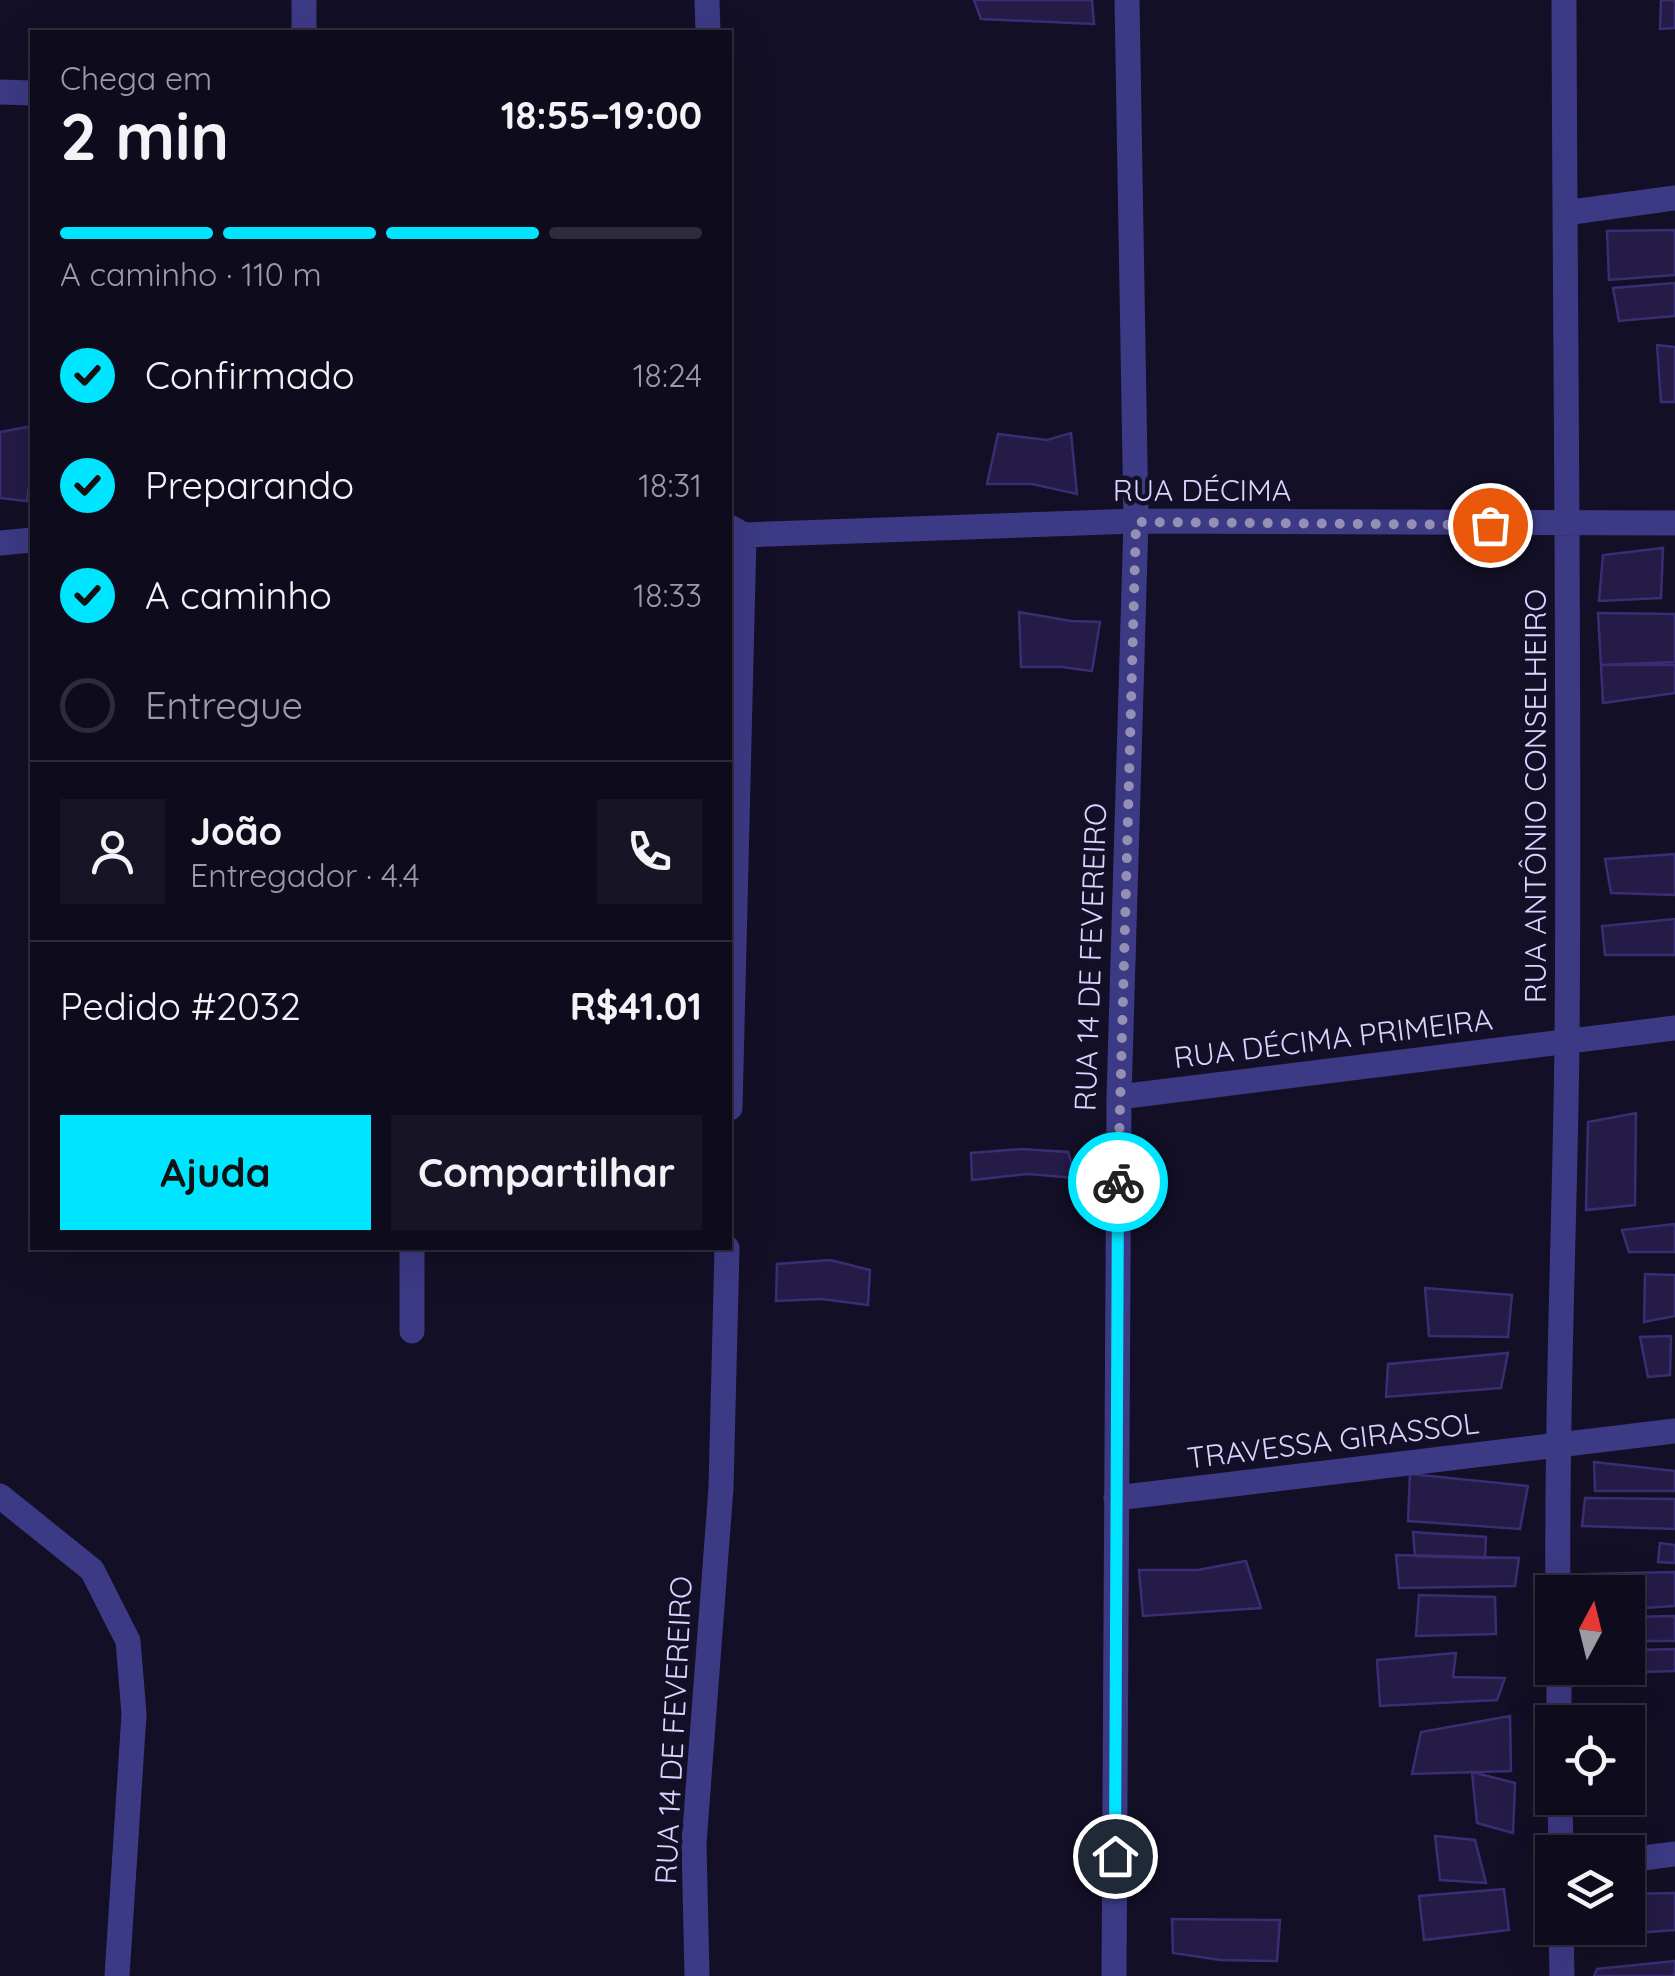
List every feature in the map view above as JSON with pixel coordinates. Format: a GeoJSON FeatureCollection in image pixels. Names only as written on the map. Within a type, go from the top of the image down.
{"type":"FeatureCollection","features":[{"type":"Feature","properties":{"kind":"street"},"geometry":{"type":"LineString","coordinates":[[304,0],[304,30]]}},
{"type":"Feature","properties":{"kind":"street"},"geometry":{"type":"LineString","coordinates":[[707,0],[708,30]]}},
{"type":"Feature","properties":{"kind":"street","name":"RUA 14 DE FEVEREIRO"},"geometry":{"type":"LineString","coordinates":[[1114,1976],[1118,1096],[1136,522],[1128,0]]}},
{"type":"Feature","properties":{"kind":"street","name":"RUA ANTÔNIO CONSELHEIRO"},"geometry":{"type":"LineString","coordinates":[[1558,1575],[1556,1446],[1566,1043],[1564,0]]}},
{"type":"Feature","properties":{"kind":"street"},"geometry":{"type":"LineString","coordinates":[[0,92],[30,93]]}},
{"type":"Feature","properties":{"kind":"street"},"geometry":{"type":"LineString","coordinates":[[1565,213],[1675,198]]}},
{"type":"Feature","properties":{"kind":"street","name":"RUA DÉCIMA"},"geometry":{"type":"LineString","coordinates":[[737,531],[1136,522],[1675,524]]}},
{"type":"Feature","properties":{"kind":"street"},"geometry":{"type":"LineString","coordinates":[[732,943],[737,531]]}},
{"type":"Feature","properties":{"kind":"street"},"geometry":{"type":"LineString","coordinates":[[0,542],[30,540]]}},
{"type":"Feature","properties":{"kind":"street","name":"RUA DÉCIMA PRIMEIRA"},"geometry":{"type":"LineString","coordinates":[[1118,1096],[1675,1028]]}},
{"type":"Feature","properties":{"kind":"street"},"geometry":{"type":"LineString","coordinates":[[412,1250],[412,1331]]}},
{"type":"Feature","properties":{"kind":"street","name":"RUA 14 DE FEVEREIRO"},"geometry":{"type":"LineString","coordinates":[[697,1976],[694,1843],[721,1488],[726,1250]]}},
{"type":"Feature","properties":{"kind":"street","name":"TRAVESSA GIRASSOL"},"geometry":{"type":"LineString","coordinates":[[1116,1498],[1675,1431]]}},
{"type":"Feature","properties":{"kind":"street"},"geometry":{"type":"LineString","coordinates":[[0,1496],[92,1570],[128,1641],[134,1714],[117,1976]]}},
{"type":"Feature","properties":{"kind":"street"},"geometry":{"type":"LineString","coordinates":[[1645,1858],[1675,1854]]}},
{"type":"Feature","properties":{"kind":"street"},"geometry":{"type":"LineString","coordinates":[[1562,1945],[1562,1976]]}},
{"type":"Feature","properties":{"kind":"building"},"geometry":{"type":"Polygon","coordinates":[[[974,0],[1092,0],[1094,24],[981,19],[974,0]]]}},
{"type":"Feature","properties":{"kind":"building"},"geometry":{"type":"Polygon","coordinates":[[[1661,0],[1675,0],[1675,28],[1660,29],[1661,0]]]}},
{"type":"Feature","properties":{"kind":"building"},"geometry":{"type":"Polygon","coordinates":[[[1675,230],[1675,275],[1609,280],[1607,231],[1675,230]]]}},
{"type":"Feature","properties":{"kind":"building"},"geometry":{"type":"Polygon","coordinates":[[[1675,283],[1675,316],[1619,321],[1613,288],[1675,283]]]}},
{"type":"Feature","properties":{"kind":"building"},"geometry":{"type":"Polygon","coordinates":[[[1657,345],[1675,347],[1675,402],[1661,402],[1657,345]]]}},
{"type":"Feature","properties":{"kind":"building"},"geometry":{"type":"Polygon","coordinates":[[[30,426],[27,501],[0,498],[0,432],[30,426]]]}},
{"type":"Feature","properties":{"kind":"building"},"geometry":{"type":"Polygon","coordinates":[[[1071,433],[1077,494],[1032,484],[987,484],[998,434],[1047,440],[1071,433]]]}},
{"type":"Feature","properties":{"kind":"building"},"geometry":{"type":"Polygon","coordinates":[[[1663,548],[1661,598],[1599,601],[1603,555],[1663,548]]]}},
{"type":"Feature","properties":{"kind":"building"},"geometry":{"type":"Polygon","coordinates":[[[1019,612],[1100,622],[1092,671],[1021,667],[1019,612]]]}},
{"type":"Feature","properties":{"kind":"building"},"geometry":{"type":"Polygon","coordinates":[[[1598,613],[1675,614],[1675,662],[1601,665],[1598,613]]]}},
{"type":"Feature","properties":{"kind":"building"},"geometry":{"type":"Polygon","coordinates":[[[1601,665],[1675,665],[1675,693],[1603,703],[1601,665]]]}},
{"type":"Feature","properties":{"kind":"building"},"geometry":{"type":"Polygon","coordinates":[[[1675,854],[1675,895],[1611,893],[1605,859],[1675,854]]]}},
{"type":"Feature","properties":{"kind":"building"},"geometry":{"type":"Polygon","coordinates":[[[1675,919],[1675,955],[1605,955],[1602,926],[1675,919]]]}},
{"type":"Feature","properties":{"kind":"building"},"geometry":{"type":"Polygon","coordinates":[[[1636,1113],[1635,1205],[1586,1210],[1588,1122],[1636,1113]]]}},
{"type":"Feature","properties":{"kind":"building"},"geometry":{"type":"Polygon","coordinates":[[[1022,1149],[1068,1152],[1076,1178],[1028,1174],[972,1180],[971,1153],[1022,1149]]]}},
{"type":"Feature","properties":{"kind":"building"},"geometry":{"type":"Polygon","coordinates":[[[1675,1224],[1675,1252],[1629,1252],[1622,1230],[1675,1224]]]}},
{"type":"Feature","properties":{"kind":"building"},"geometry":{"type":"Polygon","coordinates":[[[830,1260],[870,1270],[868,1305],[822,1299],[776,1301],[777,1264],[830,1260]]]}},
{"type":"Feature","properties":{"kind":"building"},"geometry":{"type":"Polygon","coordinates":[[[1645,1274],[1675,1275],[1675,1316],[1644,1322],[1645,1274]]]}},
{"type":"Feature","properties":{"kind":"building"},"geometry":{"type":"Polygon","coordinates":[[[1425,1288],[1512,1295],[1508,1337],[1429,1336],[1425,1288]]]}},
{"type":"Feature","properties":{"kind":"building"},"geometry":{"type":"Polygon","coordinates":[[[1671,1336],[1670,1375],[1648,1377],[1640,1337],[1671,1336]]]}},
{"type":"Feature","properties":{"kind":"building"},"geometry":{"type":"Polygon","coordinates":[[[1508,1353],[1501,1388],[1386,1397],[1388,1364],[1508,1353]]]}},
{"type":"Feature","properties":{"kind":"building"},"geometry":{"type":"Polygon","coordinates":[[[1594,1462],[1675,1471],[1675,1491],[1595,1491],[1594,1462]]]}},
{"type":"Feature","properties":{"kind":"building"},"geometry":{"type":"Polygon","coordinates":[[[1410,1474],[1528,1486],[1520,1529],[1408,1521],[1410,1474]]]}},
{"type":"Feature","properties":{"kind":"building"},"geometry":{"type":"Polygon","coordinates":[[[1585,1498],[1675,1499],[1675,1529],[1582,1526],[1585,1498]]]}},
{"type":"Feature","properties":{"kind":"building"},"geometry":{"type":"Polygon","coordinates":[[[1413,1532],[1486,1537],[1485,1558],[1415,1556],[1413,1532]]]}},
{"type":"Feature","properties":{"kind":"building"},"geometry":{"type":"Polygon","coordinates":[[[1660,1543],[1675,1545],[1675,1563],[1658,1562],[1660,1543]]]}},
{"type":"Feature","properties":{"kind":"building"},"geometry":{"type":"Polygon","coordinates":[[[1396,1555],[1519,1558],[1515,1586],[1399,1588],[1396,1555]]]}},
{"type":"Feature","properties":{"kind":"building"},"geometry":{"type":"Polygon","coordinates":[[[1246,1561],[1261,1608],[1143,1616],[1139,1570],[1198,1570],[1246,1561]]]}},
{"type":"Feature","properties":{"kind":"building"},"geometry":{"type":"Polygon","coordinates":[[[1675,1572],[1675,1606],[1645,1608],[1645,1575],[1589,1574],[1675,1572]]]}},
{"type":"Feature","properties":{"kind":"building"},"geometry":{"type":"Polygon","coordinates":[[[1419,1595],[1495,1597],[1496,1634],[1416,1636],[1419,1595]]]}},
{"type":"Feature","properties":{"kind":"building"},"geometry":{"type":"Polygon","coordinates":[[[1675,1616],[1675,1641],[1645,1641],[1645,1617],[1675,1616]]]}},
{"type":"Feature","properties":{"kind":"building"},"geometry":{"type":"Polygon","coordinates":[[[1675,1649],[1675,1671],[1645,1672],[1645,1650],[1675,1649]]]}},
{"type":"Feature","properties":{"kind":"building"},"geometry":{"type":"Polygon","coordinates":[[[1456,1653],[1453,1677],[1505,1678],[1497,1700],[1380,1706],[1377,1660],[1456,1653]]]}},
{"type":"Feature","properties":{"kind":"building"},"geometry":{"type":"Polygon","coordinates":[[[1510,1716],[1511,1771],[1412,1774],[1421,1732],[1510,1716]]]}},
{"type":"Feature","properties":{"kind":"building"},"geometry":{"type":"Polygon","coordinates":[[[1472,1772],[1515,1783],[1513,1833],[1477,1823],[1472,1772]]]}},
{"type":"Feature","properties":{"kind":"building"},"geometry":{"type":"Polygon","coordinates":[[[1435,1836],[1475,1840],[1486,1883],[1440,1880],[1435,1836]]]}},
{"type":"Feature","properties":{"kind":"building"},"geometry":{"type":"Polygon","coordinates":[[[1504,1889],[1509,1930],[1424,1940],[1419,1896],[1504,1889]]]}},
{"type":"Feature","properties":{"kind":"building"},"geometry":{"type":"Polygon","coordinates":[[[1675,1893],[1675,1930],[1645,1932],[1645,1894],[1675,1893]]]}},
{"type":"Feature","properties":{"kind":"building"},"geometry":{"type":"Polygon","coordinates":[[[1172,1919],[1280,1920],[1277,1961],[1220,1960],[1173,1953],[1172,1919]]]}},
{"type":"Feature","properties":{"kind":"building"},"geometry":{"type":"Polygon","coordinates":[[[1675,1961],[1675,1976],[1594,1976],[1597,1969],[1675,1961]]]}},
{"type":"Feature","properties":{"kind":"way so far"},"geometry":{"type":"LineString","coordinates":[[1118,1182],[1136,522],[1490,525]]}},
{"type":"Feature","properties":{"kind":"route"},"geometry":{"type":"LineString","coordinates":[[1115,1856],[1118,1182]]}}]}
